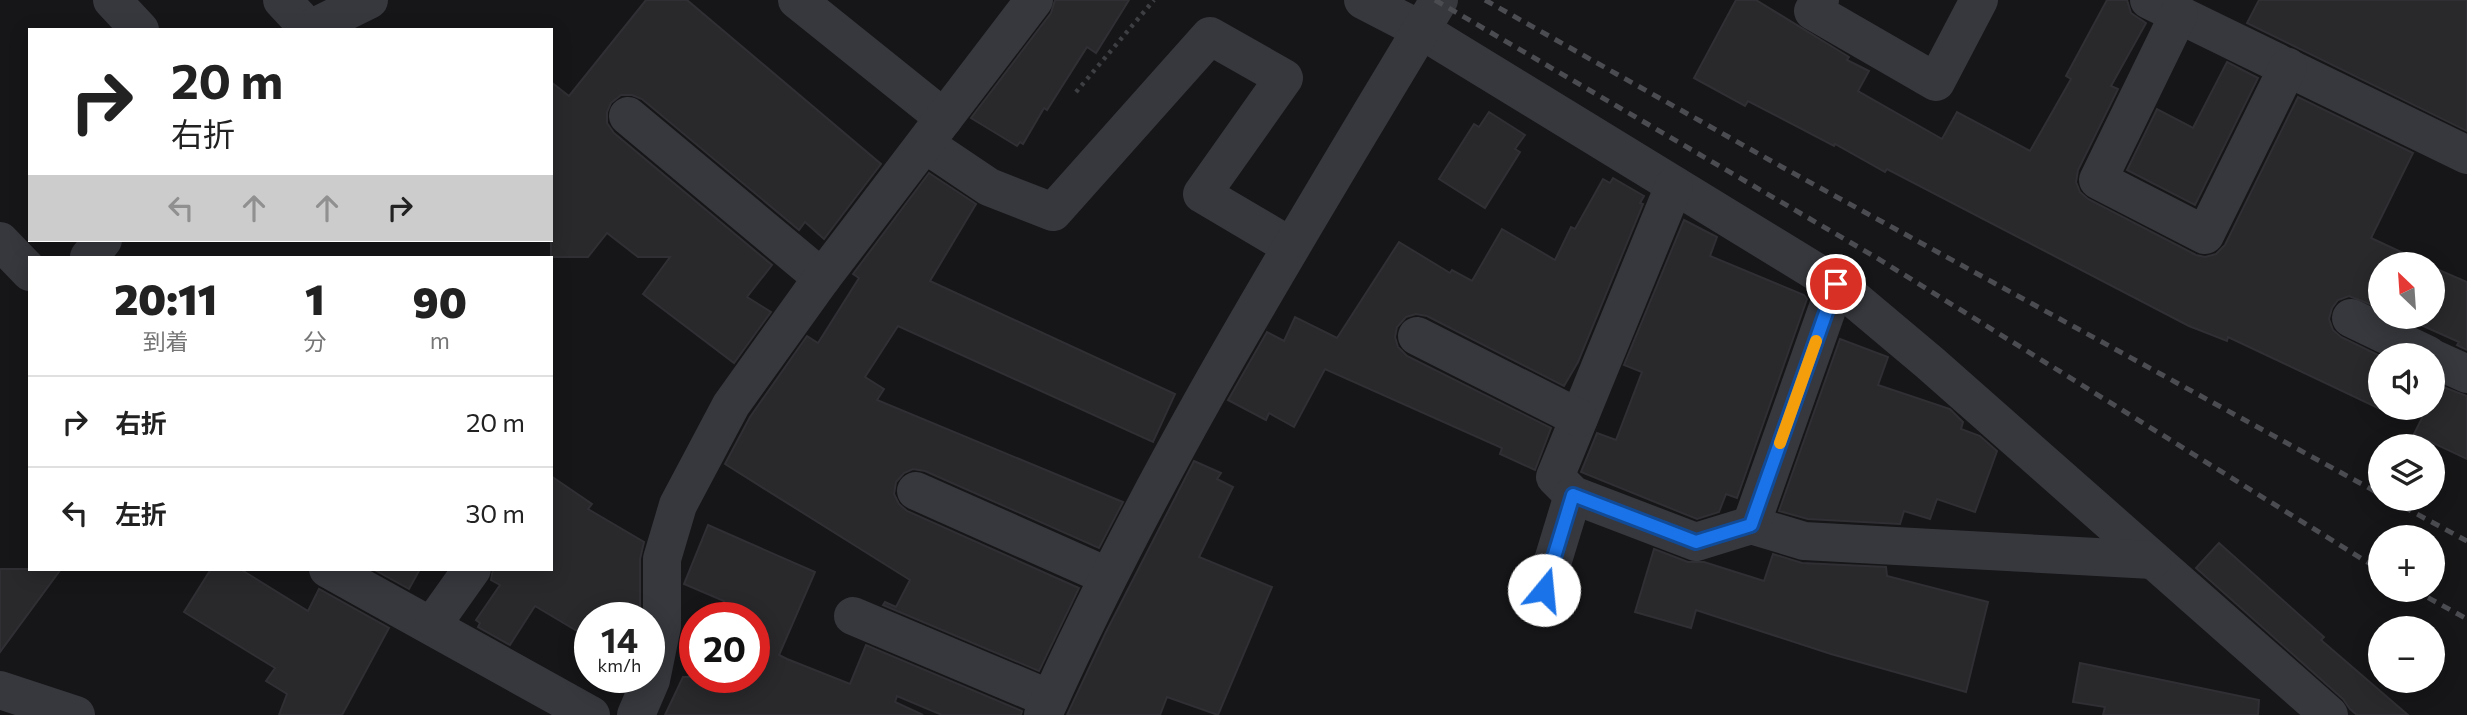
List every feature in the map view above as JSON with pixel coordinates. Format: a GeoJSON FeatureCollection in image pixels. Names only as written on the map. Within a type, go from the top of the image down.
{"type":"FeatureCollection","features":[{"type":"Feature","properties":{"kind":"street"},"geometry":{"type":"LineString","coordinates":[[112,0],[138,28]]}},
{"type":"Feature","properties":{"kind":"street"},"geometry":{"type":"LineString","coordinates":[[282,0],[308,28]]}},
{"type":"Feature","properties":{"kind":"street"},"geometry":{"type":"LineString","coordinates":[[311,28],[369,0]]}},
{"type":"Feature","properties":{"kind":"street"},"geometry":{"type":"LineString","coordinates":[[797,0],[989,187],[1053,212],[1210,36],[1284,78],[1202,194],[1290,246]]}},
{"type":"Feature","properties":{"kind":"street"},"geometry":{"type":"LineString","coordinates":[[636,715],[651,680],[662,626],[662,559],[678,505],[731,405],[822,278],[1034,0]]}},
{"type":"Feature","properties":{"kind":"street"},"geometry":{"type":"LineString","coordinates":[[1363,0],[1430,15],[1674,186],[1836,284],[2329,715]]}},
{"type":"Feature","properties":{"kind":"street"},"geometry":{"type":"LineString","coordinates":[[1819,0],[1813,11],[1936,82],[1979,0]]}},
{"type":"Feature","properties":{"kind":"street"},"geometry":{"type":"LineString","coordinates":[[2288,67],[2205,236],[2098,180],[2164,7],[2288,67],[2467,155]]}},
{"type":"Feature","properties":{"kind":"street"},"geometry":{"type":"LineString","coordinates":[[853,616],[1046,707],[1107,576],[1290,246],[1430,15]]}},
{"type":"Feature","properties":{"kind":"street"},"geometry":{"type":"LineString","coordinates":[[628,116],[822,278]]}},
{"type":"Feature","properties":{"kind":"street"},"geometry":{"type":"LineString","coordinates":[[1674,186],[1556,477],[1573,495],[1696,542],[1751,525],[1804,541],[2152,560]]}},
{"type":"Feature","properties":{"kind":"street"},"geometry":{"type":"LineString","coordinates":[[0,241],[28,270]]}},
{"type":"Feature","properties":{"kind":"street"},"geometry":{"type":"LineString","coordinates":[[90,256],[101,242]]}},
{"type":"Feature","properties":{"kind":"street"},"geometry":{"type":"LineString","coordinates":[[1751,525],[1836,284]]}},
{"type":"Feature","properties":{"kind":"street"},"geometry":{"type":"LineString","coordinates":[[2351,318],[2403,343]]}},
{"type":"Feature","properties":{"kind":"street"},"geometry":{"type":"LineString","coordinates":[[1417,336],[1579,418]]}},
{"type":"Feature","properties":{"kind":"street"},"geometry":{"type":"LineString","coordinates":[[2445,363],[2467,374]]}},
{"type":"Feature","properties":{"kind":"street"},"geometry":{"type":"LineString","coordinates":[[916,491],[1107,576]]}},
{"type":"Feature","properties":{"kind":"street"},"geometry":{"type":"LineString","coordinates":[[1544,590],[1573,495]]}},
{"type":"Feature","properties":{"kind":"street"},"geometry":{"type":"LineString","coordinates":[[332,571],[433,624],[591,715]]}},
{"type":"Feature","properties":{"kind":"street"},"geometry":{"type":"LineString","coordinates":[[433,624],[471,571]]}},
{"type":"Feature","properties":{"kind":"street"},"geometry":{"type":"LineString","coordinates":[[0,690],[76,715]]}},
{"type":"Feature","properties":{"kind":"path"},"geometry":{"type":"LineString","coordinates":[[1076,92],[1154,0]]}},
{"type":"Feature","properties":{"kind":"building"},"geometry":{"type":"Polygon","coordinates":[[[646,0],[687,0],[881,164],[824,239],[805,222],[799,230],[642,99],[621,95],[611,103],[607,112],[607,123],[614,133],[772,265],[747,297],[771,312],[734,363],[643,294],[670,257],[638,257],[607,233],[588,257],[551,256],[553,84],[569,96],[646,0]]]}},
{"type":"Feature","properties":{"kind":"building"},"geometry":{"type":"Polygon","coordinates":[[[1055,0],[1129,0],[1096,53],[1087,47],[1047,110],[1044,108],[1023,144],[1020,142],[1017,146],[971,118],[1051,13],[1055,0]]]}},
{"type":"Feature","properties":{"kind":"building"},"geometry":{"type":"Polygon","coordinates":[[[1736,0],[1756,0],[1849,57],[1847,60],[1869,71],[1858,91],[1942,139],[1957,112],[2030,151],[2071,79],[2066,76],[2107,0],[2127,0],[2131,13],[2146,23],[2111,86],[2118,89],[2078,170],[2076,182],[2080,192],[2088,199],[2196,255],[2205,257],[2216,254],[2225,245],[2298,97],[2413,153],[2371,238],[2401,252],[2368,252],[2368,303],[2349,296],[2338,300],[2329,319],[2333,330],[2341,337],[2368,350],[2368,403],[2228,337],[2227,341],[2189,326],[1887,169],[1885,172],[1748,101],[1745,106],[1694,78],[1736,0]]]}},
{"type":"Feature","properties":{"kind":"building"},"geometry":{"type":"Polygon","coordinates":[[[2259,0],[2467,0],[2467,131],[2247,23],[2259,0]]]}},
{"type":"Feature","properties":{"kind":"building"},"geometry":{"type":"Polygon","coordinates":[[[2227,62],[2258,78],[2195,205],[2127,170],[2157,109],[2193,128],[2227,62]]]}},
{"type":"Feature","properties":{"kind":"building"},"geometry":{"type":"Polygon","coordinates":[[[1489,112],[1525,135],[1515,149],[1520,152],[1485,208],[1439,179],[1474,124],[1479,127],[1489,112]]]}},
{"type":"Feature","properties":{"kind":"building"},"geometry":{"type":"Polygon","coordinates":[[[929,173],[976,204],[930,281],[1175,394],[1153,442],[898,326],[865,377],[884,389],[877,400],[1123,502],[1099,548],[925,471],[913,469],[904,473],[896,482],[894,494],[899,504],[907,511],[1079,588],[1039,671],[883,605],[885,602],[896,607],[910,580],[725,464],[750,417],[807,336],[818,343],[859,278],[853,274],[929,173]]]}},
{"type":"Feature","properties":{"kind":"building"},"geometry":{"type":"Polygon","coordinates":[[[1613,178],[1644,196],[1640,203],[1643,204],[1578,362],[1564,386],[1427,316],[1416,314],[1406,317],[1397,327],[1395,337],[1398,347],[1407,356],[1551,428],[1535,470],[1500,454],[1502,448],[1325,369],[1294,427],[1269,413],[1266,420],[1228,400],[1267,332],[1284,341],[1295,317],[1337,338],[1399,242],[1450,273],[1452,270],[1472,281],[1502,229],[1555,260],[1571,227],[1575,229],[1603,179],[1610,183],[1613,178]]]}},
{"type":"Feature","properties":{"kind":"building"},"geometry":{"type":"Polygon","coordinates":[[[1684,220],[1717,237],[1710,256],[1804,295],[1807,299],[1737,498],[1726,494],[1719,512],[1697,519],[1581,472],[1597,433],[1616,440],[1642,372],[1624,365],[1684,220]]]}},
{"type":"Feature","properties":{"kind":"building"},"geometry":{"type":"Polygon","coordinates":[[[2445,273],[2467,282],[2467,350],[2457,345],[2459,342],[2430,329],[2445,329],[2445,273]]]}},
{"type":"Feature","properties":{"kind":"building"},"geometry":{"type":"Polygon","coordinates":[[[1840,339],[1888,357],[1878,385],[1950,409],[1963,422],[1961,429],[1980,436],[1997,451],[1975,512],[1937,499],[1930,519],[1904,511],[1900,524],[1808,519],[1779,511],[1840,339]]]}},
{"type":"Feature","properties":{"kind":"building"},"geometry":{"type":"Polygon","coordinates":[[[2445,388],[2467,396],[2467,459],[2445,449],[2445,434],[2414,434],[2421,420],[2445,420],[2445,388]]]}},
{"type":"Feature","properties":{"kind":"building"},"geometry":{"type":"Polygon","coordinates":[[[1194,461],[1221,473],[1217,479],[1233,487],[1199,557],[1272,587],[1218,715],[1167,697],[1160,715],[1067,715],[1106,632],[1194,461]]]}},
{"type":"Feature","properties":{"kind":"building"},"geometry":{"type":"Polygon","coordinates":[[[553,477],[592,504],[588,509],[644,542],[640,559],[640,602],[574,602],[574,629],[535,606],[510,645],[478,627],[480,623],[476,620],[500,585],[491,580],[493,571],[553,571],[553,477]]]}},
{"type":"Feature","properties":{"kind":"building"},"geometry":{"type":"Polygon","coordinates":[[[708,525],[815,572],[779,655],[850,684],[866,645],[1022,711],[1021,715],[942,715],[897,696],[895,702],[923,715],[665,715],[679,685],[679,693],[770,693],[770,602],[724,602],[684,584],[708,525]]]}},
{"type":"Feature","properties":{"kind":"building"},"geometry":{"type":"Polygon","coordinates":[[[2219,543],[2324,637],[2321,640],[2368,681],[2368,693],[2382,693],[2408,715],[2357,715],[2343,699],[2196,568],[2219,543]]]}},
{"type":"Feature","properties":{"kind":"building"},"geometry":{"type":"Polygon","coordinates":[[[1654,549],[1688,562],[1704,562],[1764,581],[1773,554],[1802,563],[1886,567],[1887,576],[1988,602],[1966,692],[1831,654],[1696,610],[1691,628],[1635,612],[1654,549]]]}},
{"type":"Feature","properties":{"kind":"building"},"geometry":{"type":"Polygon","coordinates":[[[0,569],[60,571],[0,652],[0,569]]]}},
{"type":"Feature","properties":{"kind":"building"},"geometry":{"type":"Polygon","coordinates":[[[210,571],[243,571],[308,611],[319,589],[389,628],[342,715],[279,715],[287,694],[266,681],[275,668],[184,612],[210,571]]]}},
{"type":"Feature","properties":{"kind":"building"},"geometry":{"type":"Polygon","coordinates":[[[377,571],[419,571],[409,589],[377,571]]]}},
{"type":"Feature","properties":{"kind":"building"},"geometry":{"type":"Polygon","coordinates":[[[2080,663],[2259,700],[2258,715],[2103,715],[2105,707],[2073,702],[2080,663]]]}},
{"type":"Feature","properties":{"kind":"railway"},"geometry":{"type":"LineString","coordinates":[[1435,0],[1877,258],[2368,563]]}},
{"type":"Feature","properties":{"kind":"railway"},"geometry":{"type":"LineString","coordinates":[[1485,0],[1782,167],[2368,487]]}},
{"type":"Feature","properties":{"kind":"railway"},"geometry":{"type":"LineString","coordinates":[[2411,511],[2467,541]]}},
{"type":"Feature","properties":{"kind":"railway"},"geometry":{"type":"LineString","coordinates":[[2436,602],[2467,619]]}},
{"type":"Feature","properties":{"kind":"slow traffic"},"geometry":{"type":"LineString","coordinates":[[1780,443],[1816,341]]}},
{"type":"Feature","properties":{"kind":"route"},"geometry":{"type":"LineString","coordinates":[[1544,590],[1573,495],[1696,542],[1751,525],[1836,284]]}}]}
